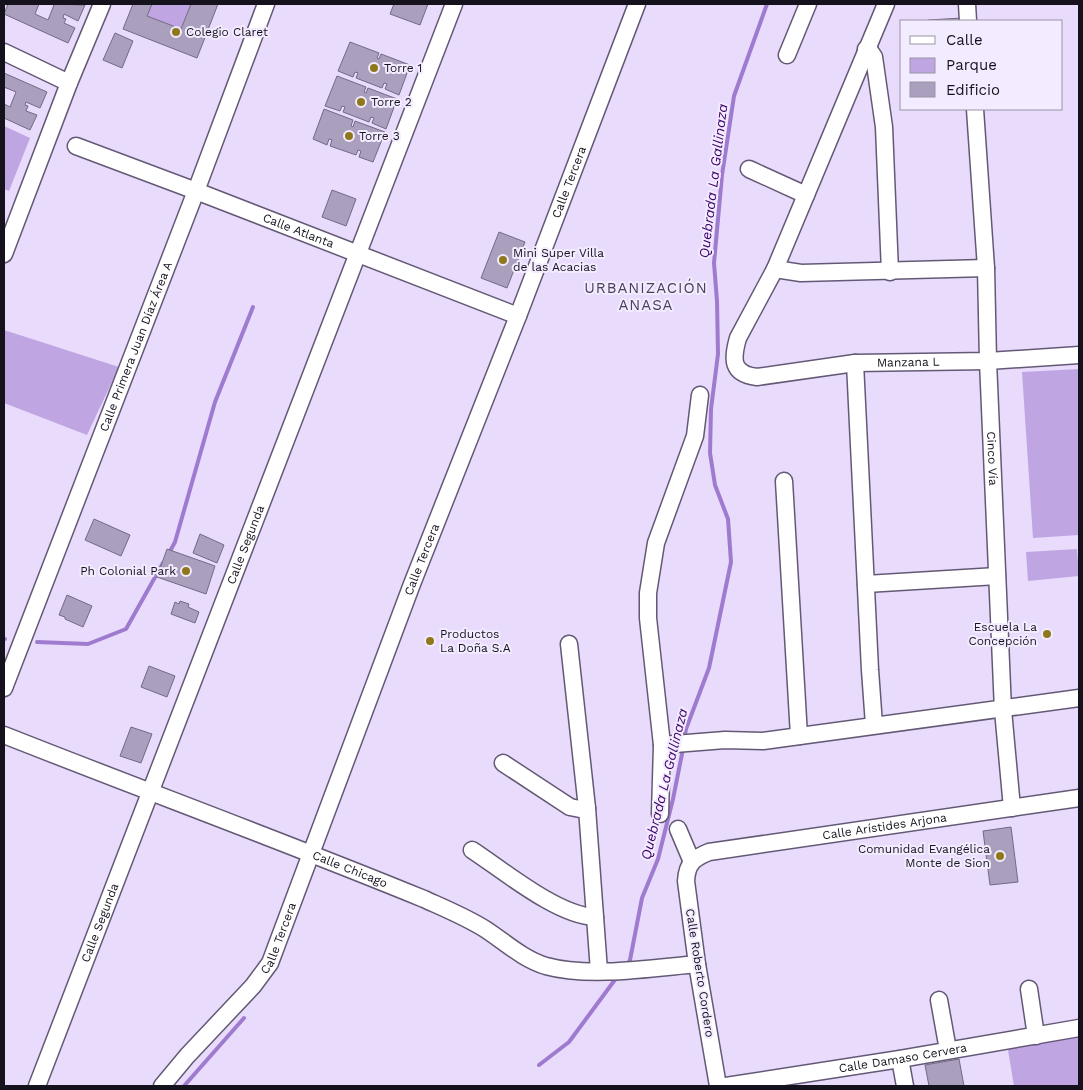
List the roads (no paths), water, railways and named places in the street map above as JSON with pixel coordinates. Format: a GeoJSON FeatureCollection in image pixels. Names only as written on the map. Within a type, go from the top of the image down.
{"type":"FeatureCollection","features":[{"type":"Feature","properties":{"kind":"street"},"geometry":{"type":"LineString","coordinates":[[4,254],[69,83],[102,4]]}},
{"type":"Feature","properties":{"kind":"street","name":"Calle Primera Juan Díaz Área A"},"geometry":{"type":"LineString","coordinates":[[4,688],[196,191],[266,4]]}},
{"type":"Feature","properties":{"kind":"street","name":"Calle Segunda"},"geometry":{"type":"LineString","coordinates":[[36,1086],[454,4]]}},
{"type":"Feature","properties":{"kind":"street","name":"Calle Tercera"},"geometry":{"type":"LineString","coordinates":[[162,1086],[187,1056],[253,986],[270,963],[412,584],[518,316],[637,4]]}},
{"type":"Feature","properties":{"kind":"street"},"geometry":{"type":"LineString","coordinates":[[787,54],[808,4]]}},
{"type":"Feature","properties":{"kind":"street"},"geometry":{"type":"LineString","coordinates":[[886,4],[776,269],[801,273],[986,268]]}},
{"type":"Feature","properties":{"kind":"street"},"geometry":{"type":"LineString","coordinates":[[967,4],[968,20]]}},
{"type":"Feature","properties":{"kind":"street"},"geometry":{"type":"LineString","coordinates":[[866,49],[874,57],[884,128],[890,272]]}},
{"type":"Feature","properties":{"kind":"street"},"geometry":{"type":"LineString","coordinates":[[4,52],[69,83]]}},
{"type":"Feature","properties":{"kind":"street","name":"Cinco Vía"},"geometry":{"type":"LineString","coordinates":[[975,110],[986,268],[988,361],[1003,710],[1012,808]]}},
{"type":"Feature","properties":{"kind":"street","name":"Calle Atlanta"},"geometry":{"type":"LineString","coordinates":[[76,146],[518,316]]}},
{"type":"Feature","properties":{"kind":"street"},"geometry":{"type":"LineString","coordinates":[[749,169],[806,195]]}},
{"type":"Feature","properties":{"kind":"street","name":"Manzana L"},"geometry":{"type":"LineString","coordinates":[[776,269],[738,338],[734,350],[736,367],[740,372],[748,376],[855,363],[988,361],[1079,355]]}},
{"type":"Feature","properties":{"kind":"street"},"geometry":{"type":"LineString","coordinates":[[855,363],[874,725]]}},
{"type":"Feature","properties":{"kind":"street"},"geometry":{"type":"LineString","coordinates":[[660,814],[668,745],[648,618],[648,593],[656,543],[695,436],[700,395]]}},
{"type":"Feature","properties":{"kind":"street"},"geometry":{"type":"LineString","coordinates":[[784,481],[799,736]]}},
{"type":"Feature","properties":{"kind":"street"},"geometry":{"type":"LineString","coordinates":[[866,584],[997,576]]}},
{"type":"Feature","properties":{"kind":"street"},"geometry":{"type":"LineString","coordinates":[[568,644],[587,808],[595,917],[603,971]]}},
{"type":"Feature","properties":{"kind":"street"},"geometry":{"type":"LineString","coordinates":[[668,745],[725,740],[763,741],[987,710],[1003,710],[1079,698]]}},
{"type":"Feature","properties":{"kind":"street","name":"Calle Chicago"},"geometry":{"type":"LineString","coordinates":[[4,735],[149,793],[312,854],[459,915],[486,929],[524,956],[545,965],[560,969],[603,971],[697,964]]}},
{"type":"Feature","properties":{"kind":"street"},"geometry":{"type":"LineString","coordinates":[[503,762],[570,807],[587,808]]}},
{"type":"Feature","properties":{"kind":"street","name":"Calle Arístides Arjona"},"geometry":{"type":"LineString","coordinates":[[692,862],[697,857],[710,852],[1079,798]]}},
{"type":"Feature","properties":{"kind":"street"},"geometry":{"type":"LineString","coordinates":[[678,829],[692,862]]}},
{"type":"Feature","properties":{"kind":"street"},"geometry":{"type":"LineString","coordinates":[[472,850],[548,901],[574,914],[595,917]]}},
{"type":"Feature","properties":{"kind":"street","name":"Calle Roberto Cordero"},"geometry":{"type":"LineString","coordinates":[[692,862],[687,871],[686,880],[697,964],[718,1086]]}},
{"type":"Feature","properties":{"kind":"street"},"geometry":{"type":"LineString","coordinates":[[1029,989],[1036,1036]]}},
{"type":"Feature","properties":{"kind":"street"},"geometry":{"type":"LineString","coordinates":[[939,1000],[948,1050]]}},
{"type":"Feature","properties":{"kind":"street","name":"Calle Damaso Cervera"},"geometry":{"type":"LineString","coordinates":[[726,1086],[900,1059],[1079,1028]]}},
{"type":"Feature","properties":{"kind":"street"},"geometry":{"type":"LineString","coordinates":[[900,1059],[905,1086]]}},
{"type":"Feature","properties":{"kind":"waterway","name":"Quebrada La Gallinaza"},"geometry":{"type":"LineString","coordinates":[[684,739],[709,668],[731,562],[728,519],[715,485],[710,453],[711,409],[718,354],[714,263],[722,175],[734,96],[767,4]]}},
{"type":"Feature","properties":{"kind":"waterway"},"geometry":{"type":"LineString","coordinates":[[169,553],[175,542],[215,402],[253,307]]}},
{"type":"Feature","properties":{"kind":"waterway"},"geometry":{"type":"LineString","coordinates":[[37,642],[88,644],[126,629],[163,563]]}},
{"type":"Feature","properties":{"kind":"waterway","name":"Quebrada La Gallinaza"},"geometry":{"type":"LineString","coordinates":[[626,966],[630,960],[642,898],[658,859],[683,749]]}},
{"type":"Feature","properties":{"kind":"waterway","name":"Quebrada La Gallinaza"},"geometry":{"type":"LineString","coordinates":[[539,1065],[569,1042],[617,977]]}},
{"type":"Feature","properties":{"kind":"waterway"},"geometry":{"type":"LineString","coordinates":[[184,1086],[244,1018]]}},
{"type":"Feature","properties":{"kind":"place","name":"Colegio Claret"},"geometry":{"type":"Point","coordinates":[176,32]}},
{"type":"Feature","properties":{"kind":"place","name":"Torre 1"},"geometry":{"type":"Point","coordinates":[374,68]}},
{"type":"Feature","properties":{"kind":"place","name":"Torre 2"},"geometry":{"type":"Point","coordinates":[361,102]}},
{"type":"Feature","properties":{"kind":"place","name":"Torre 3"},"geometry":{"type":"Point","coordinates":[349,136]}},
{"type":"Feature","properties":{"kind":"place","name":"Mini Super Villa de las Acacias"},"geometry":{"type":"Point","coordinates":[503,260]}},
{"type":"Feature","properties":{"kind":"place","name":"Ph Colonial Park"},"geometry":{"type":"Point","coordinates":[186,571]}},
{"type":"Feature","properties":{"kind":"place","name":"Escuela La Concepción"},"geometry":{"type":"Point","coordinates":[1047,634]}},
{"type":"Feature","properties":{"kind":"place","name":"Productos La Doña S.A"},"geometry":{"type":"Point","coordinates":[430,641]}},
{"type":"Feature","properties":{"kind":"place","name":"Comunidad Evangélica Monte de Sion"},"geometry":{"type":"Point","coordinates":[1000,856]}},
{"type":"Feature","properties":{"kind":"district","name":"URBANIZACIÓN ANASA"},"geometry":{"type":"Point","coordinates":[646,296]}}]}
